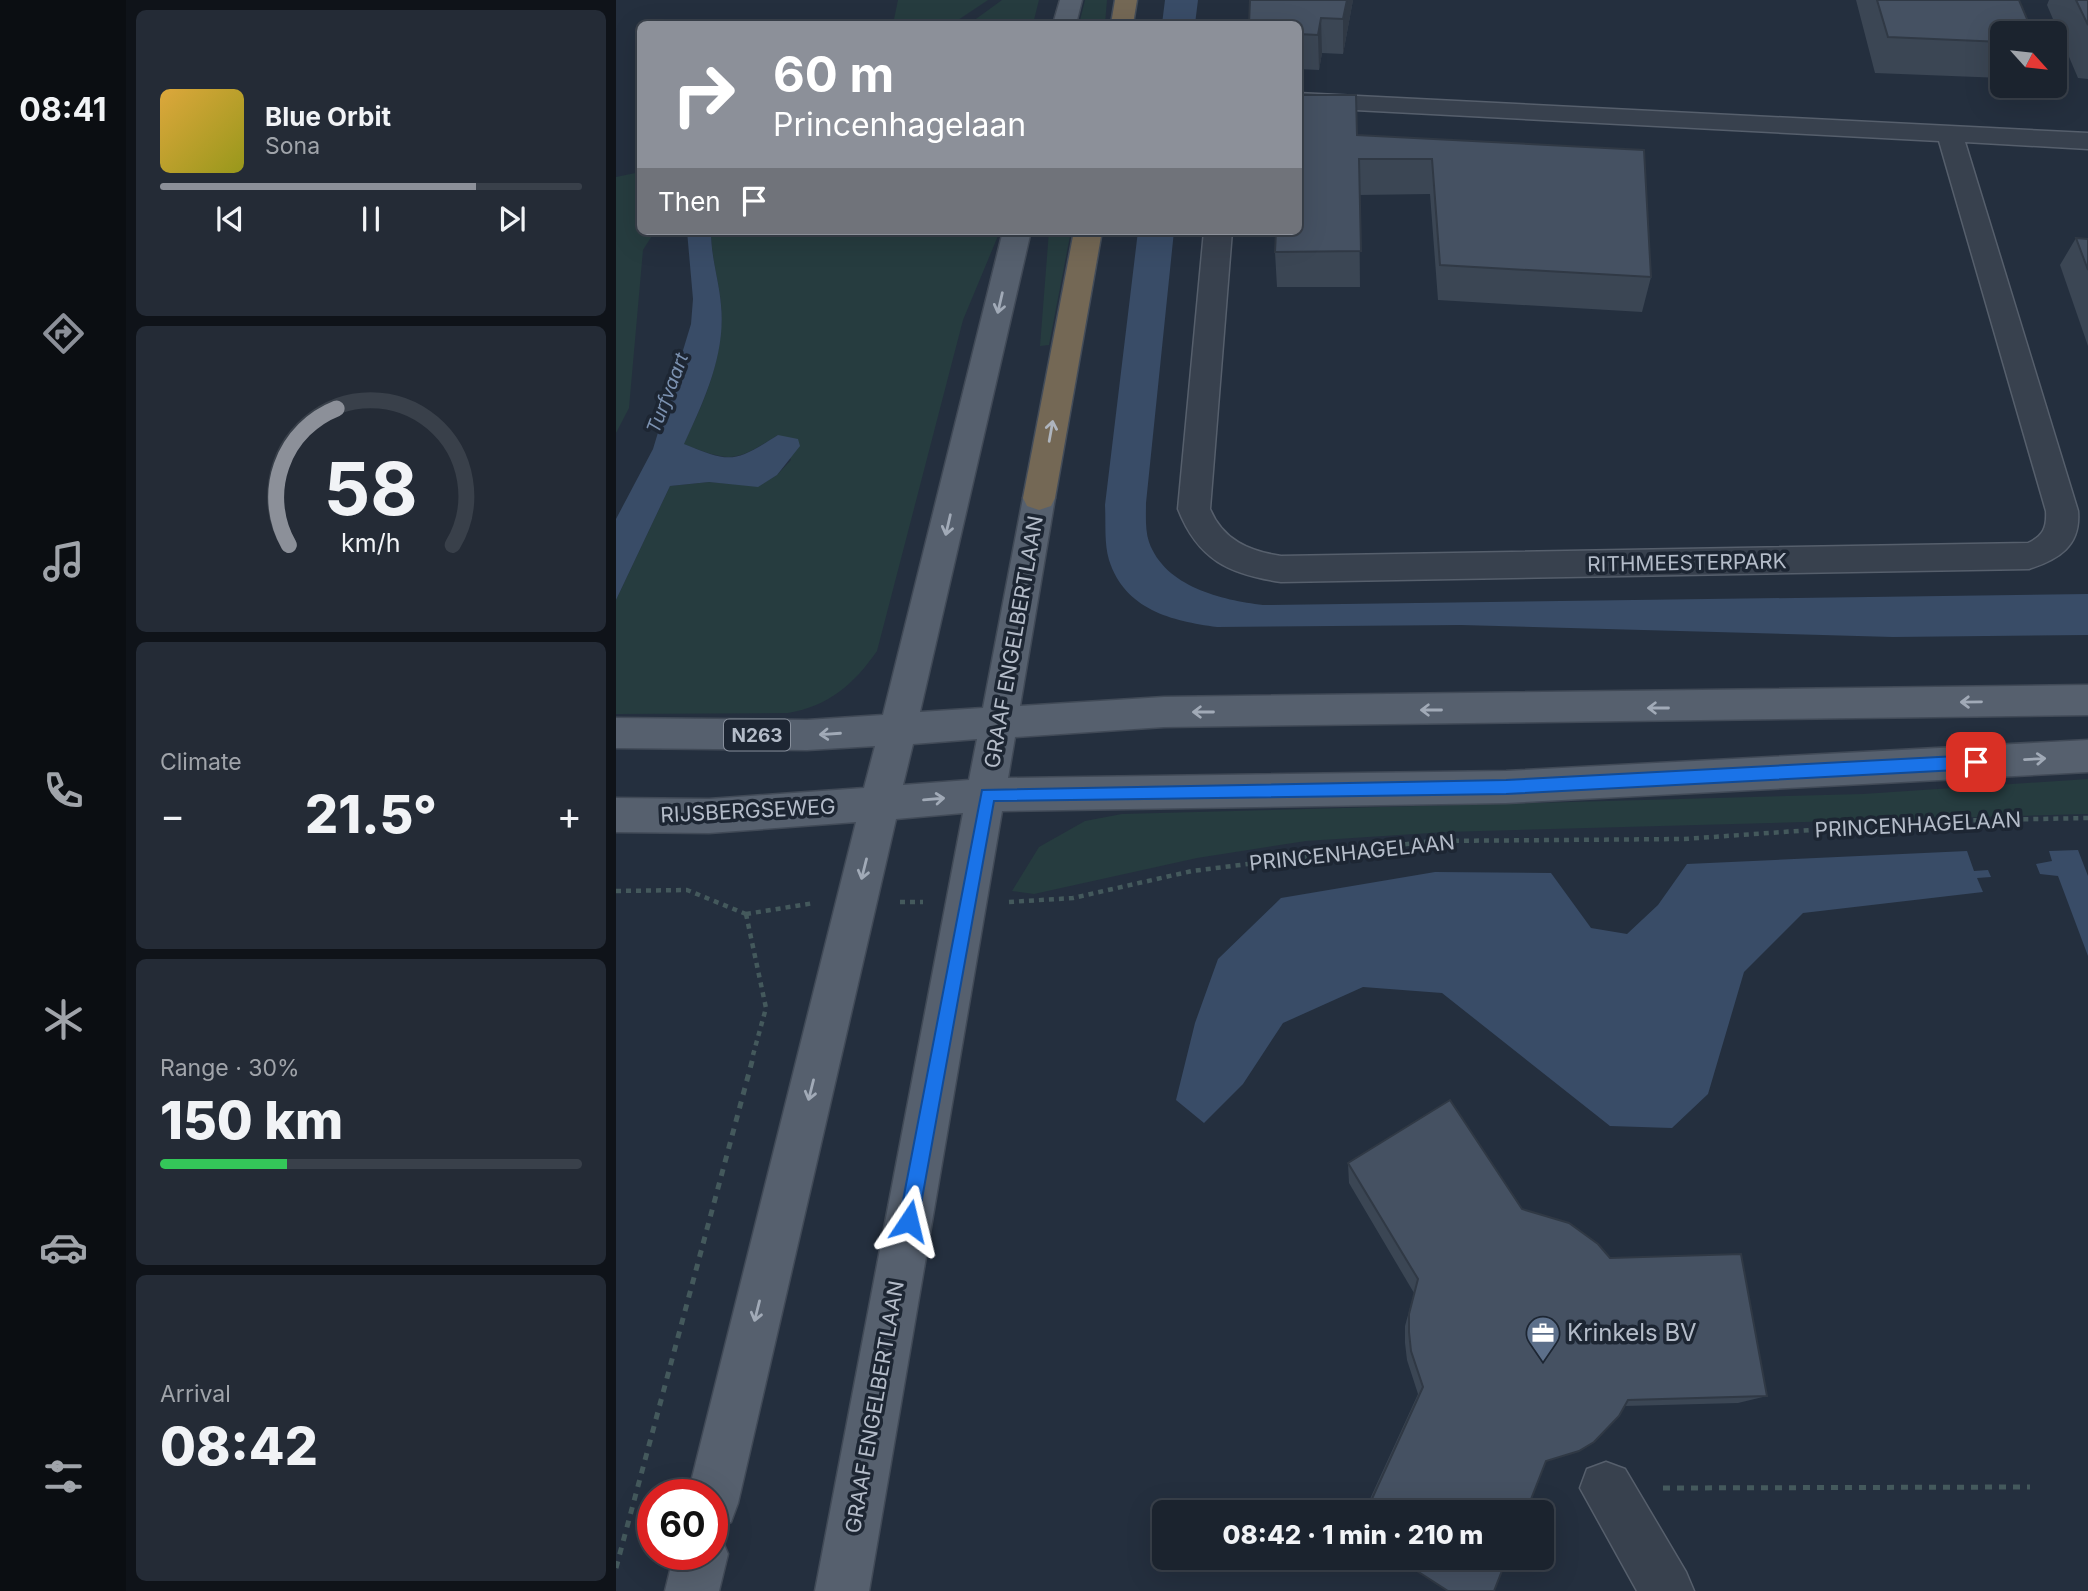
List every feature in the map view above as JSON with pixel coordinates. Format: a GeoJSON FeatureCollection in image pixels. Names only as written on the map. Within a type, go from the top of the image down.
{"type":"FeatureCollection","features":[{"type":"Feature","properties":{"kind":"highway"},"geometry":{"type":"LineString","coordinates":[[1122,21],[1126,0]]}},
{"type":"Feature","properties":{"kind":"highway","name":"GRAAF ENGELBERTLAAN"},"geometry":{"type":"LineString","coordinates":[[1039,498],[1087,235]]}},
{"type":"Feature","properties":{"kind":"main road"},"geometry":{"type":"LineString","coordinates":[[1066,21],[1071,0]]}},
{"type":"Feature","properties":{"kind":"main road"},"geometry":{"type":"LineString","coordinates":[[718,1479],[1016,235]]}},
{"type":"Feature","properties":{"kind":"main road","name":"GRAAF ENGELBERTLAAN"},"geometry":{"type":"LineString","coordinates":[[842,1591],[1001,722],[1039,498]]}},
{"type":"Feature","properties":{"kind":"main road"},"geometry":{"type":"LineString","coordinates":[[1001,722],[1164,712],[1741,707],[2088,700]]}},
{"type":"Feature","properties":{"kind":"main road","name":"N263"},"geometry":{"type":"LineString","coordinates":[[616,733],[807,736],[1001,722]]}},
{"type":"Feature","properties":{"kind":"main road"},"geometry":{"type":"LineString","coordinates":[[987,795],[1506,787],[2088,756]]}},
{"type":"Feature","properties":{"kind":"main road","name":"RIJSBERGSEWEG"},"geometry":{"type":"LineString","coordinates":[[616,816],[709,816],[987,795]]}},
{"type":"Feature","properties":{"kind":"main road"},"geometry":{"type":"LineString","coordinates":[[692,1591],[697,1570]]}},
{"type":"Feature","properties":{"kind":"street"},"geometry":{"type":"LineString","coordinates":[[1302,100],[2088,141]]}},
{"type":"Feature","properties":{"kind":"street","name":"RITHMEESTERPARK"},"geometry":{"type":"LineString","coordinates":[[1217,235],[1194,509],[1198,522],[1216,547],[1245,562],[1281,569],[2029,556],[2041,553],[2058,539],[2064,522],[1951,134]]}},
{"type":"Feature","properties":{"kind":"street"},"geometry":{"type":"LineString","coordinates":[[1606,1488],[1667,1591]]}},
{"type":"Feature","properties":{"kind":"path","name":"PRINCENHAGELAAN"},"geometry":{"type":"LineString","coordinates":[[746,914],[801,903],[1026,902],[1073,898],[1192,871],[1431,841],[1684,839],[1939,821],[2088,818]]}},
{"type":"Feature","properties":{"kind":"path"},"geometry":{"type":"LineString","coordinates":[[616,891],[687,890],[746,914],[766,1008],[616,1569]]}},
{"type":"Feature","properties":{"kind":"path"},"geometry":{"type":"LineString","coordinates":[[1606,1488],[2030,1487]]}},
{"type":"Feature","properties":{"kind":"green space"},"geometry":{"type":"Polygon","coordinates":[[[898,0],[988,0],[956,21],[894,21],[898,0]]]}},
{"type":"Feature","properties":{"kind":"green space"},"geometry":{"type":"Polygon","coordinates":[[[1002,0],[1039,0],[1034,21],[973,21],[1002,0]]]}},
{"type":"Feature","properties":{"kind":"green space"},"geometry":{"type":"Polygon","coordinates":[[[1085,0],[1107,0],[1105,21],[1080,21],[1085,0]]]}},
{"type":"Feature","properties":{"kind":"green space"},"geometry":{"type":"Polygon","coordinates":[[[637,173],[637,235],[652,235],[643,250],[629,408],[616,433],[616,177],[637,173]]]}},
{"type":"Feature","properties":{"kind":"green space"},"geometry":{"type":"Polygon","coordinates":[[[711,235],[998,235],[963,320],[877,651],[868,663],[839,692],[803,710],[788,713],[616,714],[616,600],[670,486],[709,482],[758,486],[777,475],[791,460],[778,435],[742,455],[733,457],[723,457],[683,444],[706,395],[720,341],[721,305],[711,235]]]}},
{"type":"Feature","properties":{"kind":"green space"},"geometry":{"type":"Polygon","coordinates":[[[1049,235],[1070,235],[1049,345],[1040,346],[1049,235]]]}},
{"type":"Feature","properties":{"kind":"green space"},"geometry":{"type":"Polygon","coordinates":[[[2088,779],[2088,814],[1446,832],[1306,841],[1197,858],[1034,894],[1012,891],[1039,847],[1085,821],[1122,814],[1863,794],[2088,779]]]}},
{"type":"Feature","properties":{"kind":"water"},"geometry":{"type":"Polygon","coordinates":[[[1165,0],[1198,0],[1195,21],[1162,21],[1165,0]]]}},
{"type":"Feature","properties":{"kind":"water"},"geometry":{"type":"Polygon","coordinates":[[[687,235],[711,235],[720,296],[720,341],[712,377],[684,444],[723,457],[752,451],[778,435],[798,439],[800,446],[777,475],[758,487],[709,482],[670,486],[616,600],[616,519],[653,449],[691,324],[693,299],[687,235]]]}},
{"type":"Feature","properties":{"kind":"water"},"geometry":{"type":"Polygon","coordinates":[[[1138,235],[1174,235],[1146,503],[1147,533],[1157,557],[1168,570],[1181,580],[1213,595],[1263,605],[2088,594],[2088,635],[1893,637],[1461,625],[1217,627],[1167,616],[1138,602],[1126,591],[1109,560],[1105,505],[1138,235]]]}},
{"type":"Feature","properties":{"kind":"water"},"geometry":{"type":"Polygon","coordinates":[[[2078,850],[2088,876],[2088,956],[2058,876],[2040,874],[2036,864],[2052,861],[2049,851],[2078,850]]]}},
{"type":"Feature","properties":{"kind":"water"},"geometry":{"type":"Polygon","coordinates":[[[1967,851],[1974,871],[1988,870],[1991,877],[1977,878],[1983,892],[1803,913],[1744,972],[1708,1094],[1672,1128],[1610,1126],[1442,993],[1363,987],[1283,1023],[1243,1084],[1204,1123],[1176,1100],[1195,1023],[1218,959],[1281,898],[1435,872],[1551,873],[1591,928],[1627,934],[1658,905],[1687,864],[1967,851]]]}},
{"type":"Feature","properties":{"kind":"building"},"geometry":{"type":"Polygon","coordinates":[[[1250,0],[1347,0],[1343,19],[1321,18],[1318,35],[1302,34],[1302,21],[1249,21],[1250,0]]]}},
{"type":"Feature","properties":{"kind":"building"},"geometry":{"type":"Polygon","coordinates":[[[1877,0],[2019,0],[2028,21],[1990,21],[1990,41],[1888,37],[1877,0]]]}},
{"type":"Feature","properties":{"kind":"building"},"geometry":{"type":"Polygon","coordinates":[[[2076,0],[2088,0],[2088,25],[2076,0]]]}},
{"type":"Feature","properties":{"kind":"building"},"geometry":{"type":"Polygon","coordinates":[[[1302,95],[1356,95],[1357,135],[1644,150],[1651,277],[1440,265],[1432,159],[1359,159],[1361,251],[1275,252],[1276,235],[1302,235],[1302,95]]]}},
{"type":"Feature","properties":{"kind":"building"},"geometry":{"type":"Polygon","coordinates":[[[2076,238],[2088,239],[2088,270],[2076,238]]]}},
{"type":"Feature","properties":{"kind":"building"},"geometry":{"type":"Polygon","coordinates":[[[1450,1100],[1522,1209],[1569,1223],[1598,1244],[1610,1258],[1741,1254],[1767,1396],[1628,1400],[1619,1416],[1594,1442],[1579,1451],[1546,1461],[1531,1500],[1371,1500],[1423,1387],[1411,1351],[1409,1332],[1409,1314],[1418,1279],[1348,1163],[1450,1100]]]}},
{"type":"Feature","properties":{"kind":"building"},"geometry":{"type":"Polygon","coordinates":[[[1416,1570],[1502,1570],[1494,1591],[1448,1591],[1416,1570]]]}},
{"type":"Feature","properties":{"kind":"place","name":"Krinkels BV"},"geometry":{"type":"Point","coordinates":[1543,1363]}},
{"type":"Feature","properties":{"kind":"route"},"geometry":{"type":"LineString","coordinates":[[909,1221],[987,795],[1506,787],[1976,762]]}},
{"type":"Feature","properties":{"kind":"water label","name":"Turfvaart"},"geometry":{"type":"Point","coordinates":[667,393]}}]}
